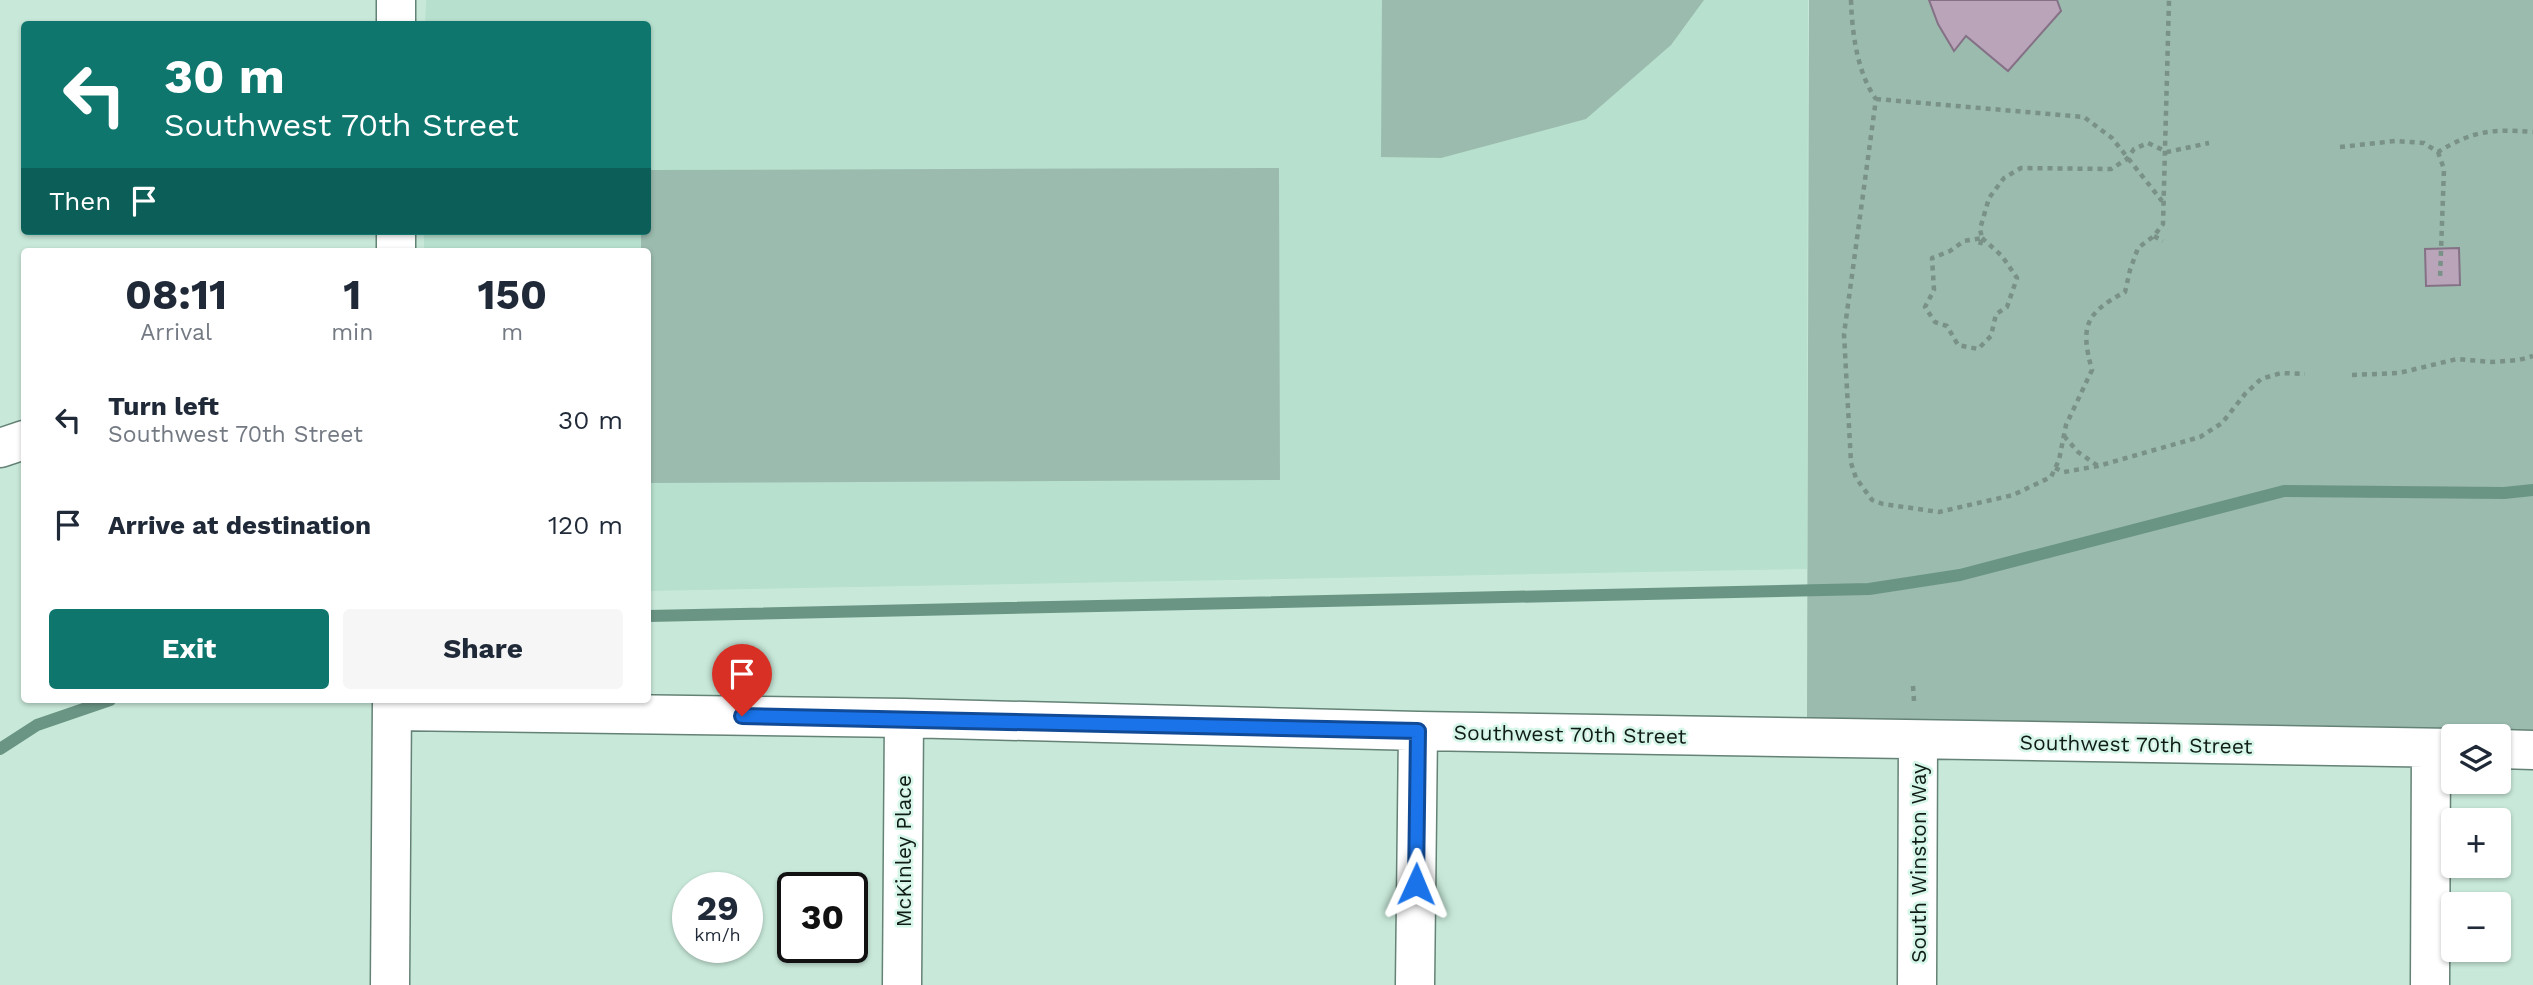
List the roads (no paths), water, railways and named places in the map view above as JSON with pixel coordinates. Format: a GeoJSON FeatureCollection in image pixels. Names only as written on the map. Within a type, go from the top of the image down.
{"type":"FeatureCollection","features":[{"type":"Feature","properties":{"kind":"street"},"geometry":{"type":"LineString","coordinates":[[396,0],[396,21]]}},
{"type":"Feature","properties":{"kind":"street"},"geometry":{"type":"LineString","coordinates":[[0,449],[21,441]]}},
{"type":"Feature","properties":{"kind":"street"},"geometry":{"type":"LineString","coordinates":[[390,985],[392,706]]}},
{"type":"Feature","properties":{"kind":"street","name":"Southwest 70th Street"},"geometry":{"type":"LineString","coordinates":[[392,706],[1418,731],[2441,748]]}},
{"type":"Feature","properties":{"kind":"street","name":"McKinley Place"},"geometry":{"type":"LineString","coordinates":[[902,985],[904,718]]}},
{"type":"Feature","properties":{"kind":"street"},"geometry":{"type":"LineString","coordinates":[[1415,985],[1418,731]]}},
{"type":"Feature","properties":{"kind":"street","name":"South Winston Way"},"geometry":{"type":"LineString","coordinates":[[1917,985],[1918,740]]}},
{"type":"Feature","properties":{"kind":"street"},"geometry":{"type":"LineString","coordinates":[[2511,749],[2533,750]]}},
{"type":"Feature","properties":{"kind":"street"},"geometry":{"type":"LineString","coordinates":[[2430,985],[2441,768]]}},
{"type":"Feature","properties":{"kind":"waterway"},"geometry":{"type":"LineString","coordinates":[[651,616],[1869,589],[1960,575],[2284,491],[2504,493],[2533,490]]}},
{"type":"Feature","properties":{"kind":"waterway"},"geometry":{"type":"LineString","coordinates":[[0,749],[37,725],[101,703]]}}]}
